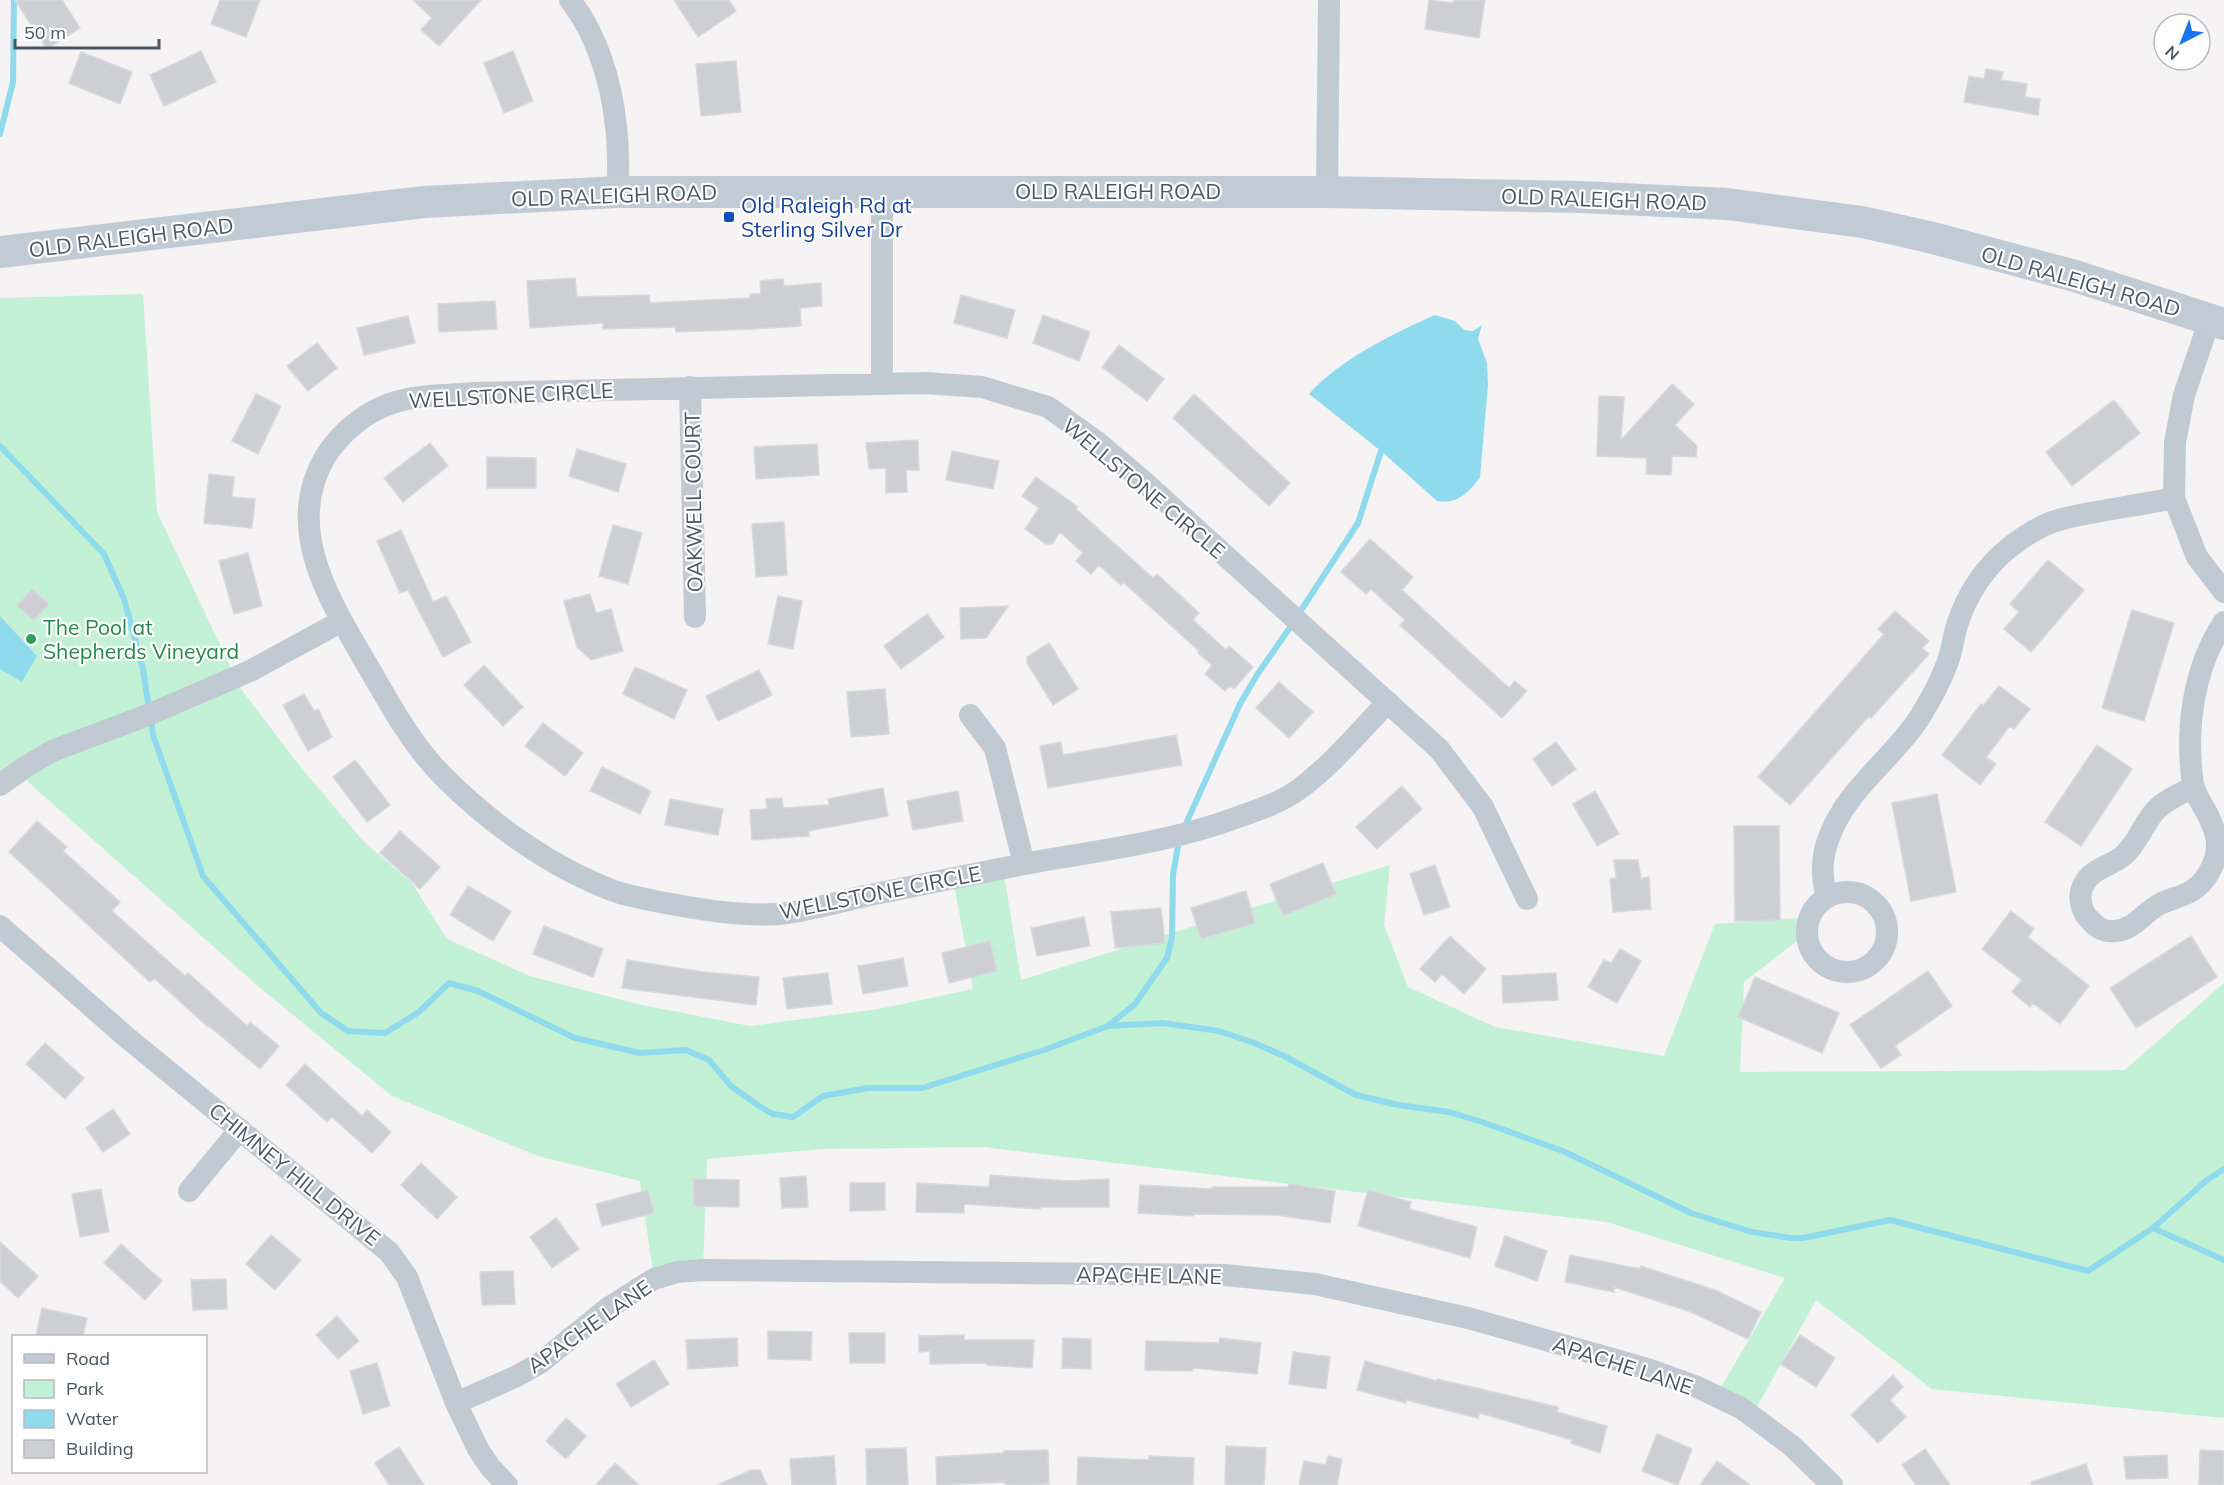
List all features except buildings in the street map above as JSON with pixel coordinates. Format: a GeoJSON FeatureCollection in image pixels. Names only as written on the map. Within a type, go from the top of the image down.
{"type":"FeatureCollection","features":[{"type":"Feature","properties":{"kind":"main road","name":"OLD RALEIGH ROAD"},"geometry":{"type":"LineString","coordinates":[[0,252],[424,202],[618,192],[1327,192],[1662,200],[1727,204],[1862,222],[1941,240],[2075,276],[2217,322]]}},
{"type":"Feature","properties":{"kind":"street"},"geometry":{"type":"LineString","coordinates":[[570,0],[590,35],[610,89],[616,128],[618,192]]}},
{"type":"Feature","properties":{"kind":"street"},"geometry":{"type":"LineString","coordinates":[[1327,192],[1329,0]]}},
{"type":"Feature","properties":{"kind":"street"},"geometry":{"type":"LineString","coordinates":[[882,191],[882,383]]}},
{"type":"Feature","properties":{"kind":"street"},"geometry":{"type":"LineString","coordinates":[[2217,322],[2182,404],[2175,442],[2174,498],[2197,557],[2224,592]]}},
{"type":"Feature","properties":{"kind":"street","name":"WELLSTONE CIRCLE"},"geometry":{"type":"LineString","coordinates":[[1388,702],[1330,763],[1296,791],[1272,805],[1186,835],[1024,864],[785,913],[736,913],[694,909],[619,893],[564,868],[482,813],[439,772],[406,731],[342,621],[313,556],[308,528],[312,486],[321,464],[333,445],[349,429],[365,417],[388,405],[421,398],[473,393],[882,383],[982,387],[1047,407],[1096,441],[1143,481],[1388,702],[1439,749],[1483,807],[1527,900]]}},
{"type":"Feature","properties":{"kind":"street","name":"OAKWELL COURT"},"geometry":{"type":"LineString","coordinates":[[690,387],[695,617]]}},
{"type":"Feature","properties":{"kind":"street"},"geometry":{"type":"LineString","coordinates":[[1827,897],[1821,878],[1822,861],[1828,838],[1857,790],[1900,745],[1922,715],[1947,663],[1964,606],[1984,573],[2027,535],[2061,519],[2174,498]]}},
{"type":"Feature","properties":{"kind":"street"},"geometry":{"type":"LineString","coordinates":[[0,785],[24,767],[52,751],[148,715],[250,671],[342,621]]}},
{"type":"Feature","properties":{"kind":"street"},"geometry":{"type":"LineString","coordinates":[[2193,787],[2168,800],[2155,811],[2139,838],[2125,855],[2092,874],[2084,884],[2080,895],[2082,908],[2097,927],[2109,932],[2122,931],[2163,902],[2192,891],[2211,869],[2216,856],[2217,842],[2214,828],[2193,787],[2193,702],[2205,658],[2224,622]]}},
{"type":"Feature","properties":{"kind":"street"},"geometry":{"type":"LineString","coordinates":[[970,715],[995,748],[1024,864]]}},
{"type":"Feature","properties":{"kind":"street","name":"CHIMNEY HILL DRIVE"},"geometry":{"type":"LineString","coordinates":[[5,939],[389,1252],[407,1277],[456,1403],[478,1449],[490,1467],[507,1485]]}},
{"type":"Feature","properties":{"kind":"street"},"geometry":{"type":"LineString","coordinates":[[189,1191],[240,1129]]}},
{"type":"Feature","properties":{"kind":"street","name":"APACHE LANE"},"geometry":{"type":"LineString","coordinates":[[456,1403],[525,1372],[609,1308],[654,1279],[677,1272],[703,1270],[1225,1275],[1315,1284],[1468,1318],[1648,1369],[1695,1386],[1741,1408],[1792,1446],[1832,1485]]}},
{"type":"Feature","properties":{"kind":"green space"},"geometry":{"type":"Polygon","coordinates":[[[143,294],[157,512],[241,689],[298,764],[364,842],[412,883],[447,939],[530,976],[637,1004],[750,1026],[879,1009],[973,989],[953,878],[1003,868],[1021,980],[1390,865],[1384,925],[1408,987],[1495,1027],[1664,1056],[1715,924],[1799,918],[1798,940],[1744,982],[1740,1072],[2125,1070],[2224,983],[2224,1418],[1932,1389],[1816,1300],[1752,1416],[1716,1396],[1785,1278],[1607,1222],[983,1147],[821,1149],[707,1159],[703,1270],[654,1279],[640,1181],[538,1156],[392,1096],[259,987],[9,765],[0,772],[0,298],[143,294]]]}},
{"type":"Feature","properties":{"kind":"water"},"geometry":{"type":"Polygon","coordinates":[[[1435,315],[1455,321],[1464,330],[1473,331],[1482,325],[1478,339],[1487,363],[1488,385],[1480,477],[1462,496],[1444,502],[1437,501],[1381,451],[1309,394],[1336,370],[1368,348],[1435,315]]]}},
{"type":"Feature","properties":{"kind":"water"},"geometry":{"type":"Polygon","coordinates":[[[0,616],[37,656],[22,682],[0,669],[0,616]]]}},
{"type":"Feature","properties":{"kind":"waterway"},"geometry":{"type":"LineString","coordinates":[[0,134],[13,82],[14,0]]}},
{"type":"Feature","properties":{"kind":"waterway"},"geometry":{"type":"LineString","coordinates":[[0,446],[104,554],[124,599],[143,669],[149,709]]}},
{"type":"Feature","properties":{"kind":"waterway"},"geometry":{"type":"LineString","coordinates":[[1298,615],[1358,523],[1381,451],[1385,447]]}},
{"type":"Feature","properties":{"kind":"waterway"},"geometry":{"type":"LineString","coordinates":[[1184,828],[1240,704],[1293,623]]}},
{"type":"Feature","properties":{"kind":"waterway"},"geometry":{"type":"LineString","coordinates":[[151,719],[153,735],[203,876],[321,1013],[348,1031],[385,1033],[419,1012],[449,983],[478,991],[575,1038],[640,1053],[686,1050],[709,1060],[731,1086],[759,1106],[773,1114],[793,1117],[823,1096],[868,1088],[922,1088],[1044,1050],[1108,1026],[1163,1023],[1219,1031],[1252,1042],[1284,1056],[1356,1095],[1398,1105],[1449,1112],[1479,1121],[1563,1151],[1691,1213],[1752,1232],[1803,1238],[1890,1220],[2088,1271],[2153,1228],[2207,1180],[2224,1169]]}},
{"type":"Feature","properties":{"kind":"waterway"},"geometry":{"type":"LineString","coordinates":[[1109,1025],[1135,1004],[1167,958],[1172,937],[1173,875],[1179,840]]}},
{"type":"Feature","properties":{"kind":"waterway"},"geometry":{"type":"LineString","coordinates":[[2153,1228],[2224,1260]]}},
{"type":"Feature","properties":{"kind":"place","name":"Old Raleigh Rd at Sterling Silver Dr"},"geometry":{"type":"Point","coordinates":[729,217]}},
{"type":"Feature","properties":{"kind":"place","name":"The Pool at Shepherds Vineyard"},"geometry":{"type":"Point","coordinates":[31,639]}}]}
